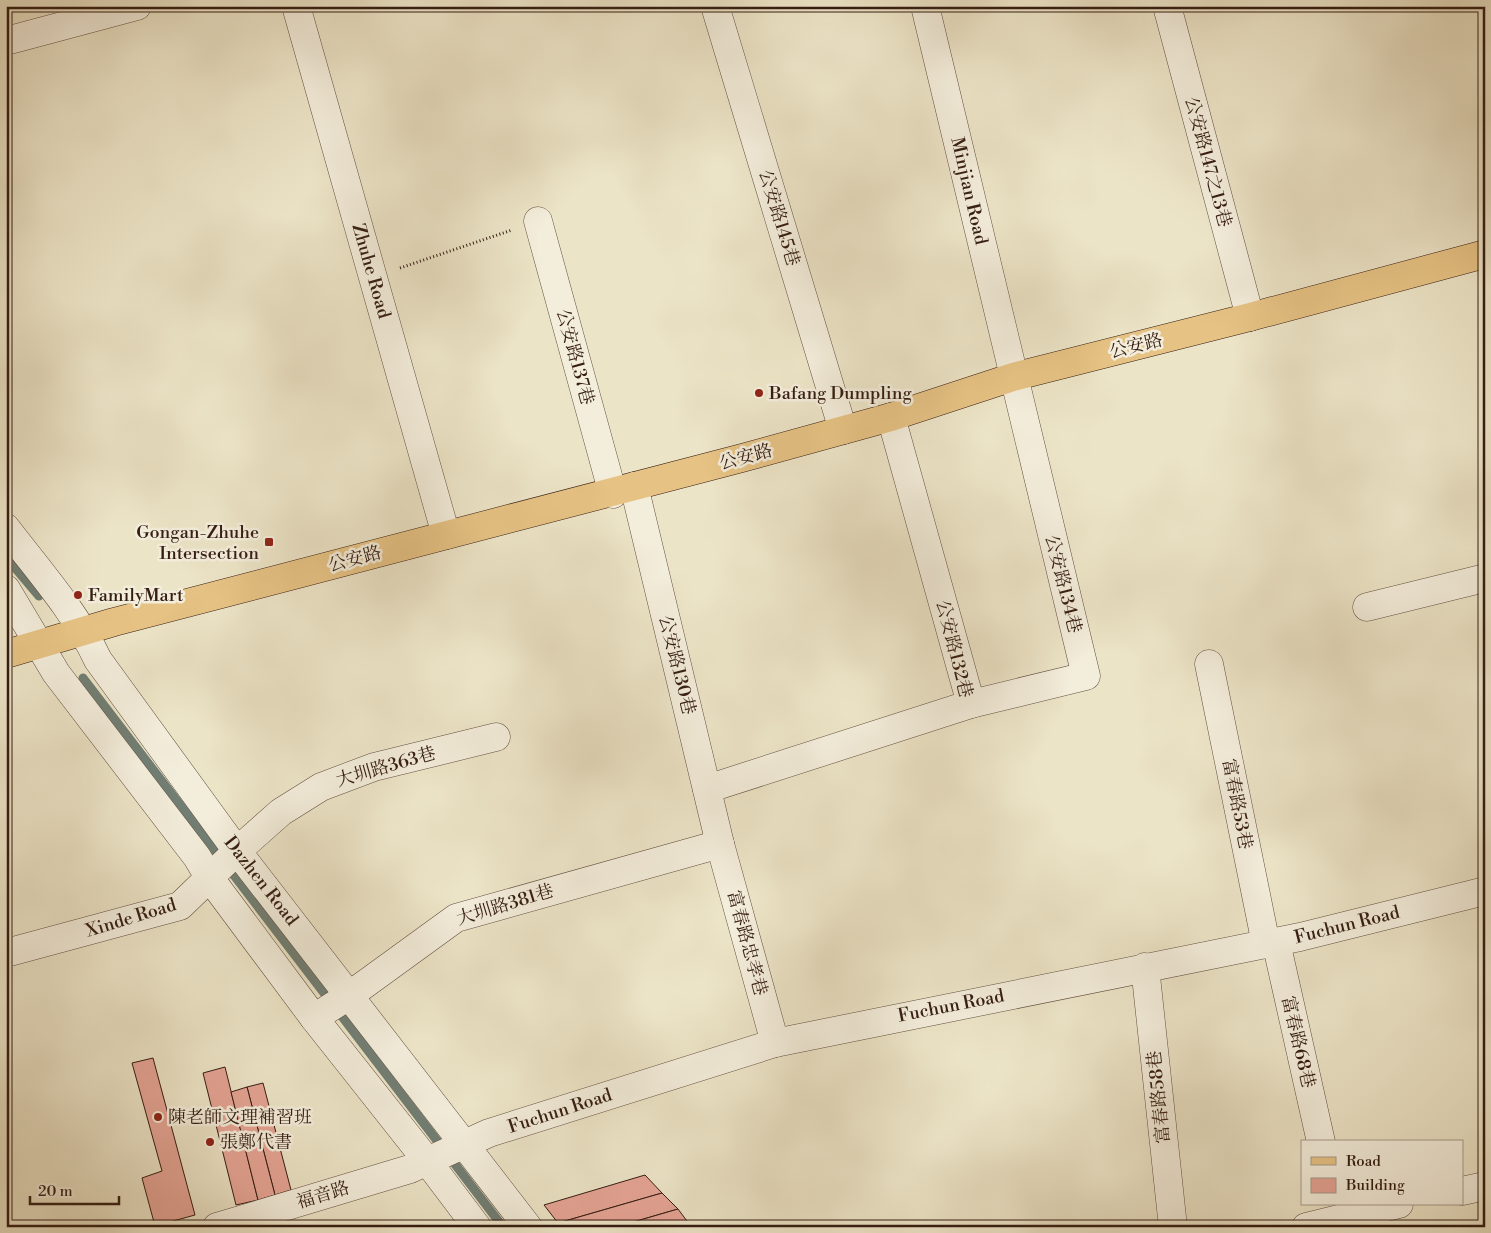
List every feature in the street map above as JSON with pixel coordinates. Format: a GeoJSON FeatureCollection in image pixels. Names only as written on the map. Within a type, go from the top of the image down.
{"type":"FeatureCollection","features":[{"type":"Feature","properties":{"kind":"main road","name":"公安路"},"geometry":{"type":"LineString","coordinates":[[6,654],[84,631],[623,490],[843,430],[1013,377],[1250,317],[1485,254]]}},
{"type":"Feature","properties":{"kind":"street"},"geometry":{"type":"LineString","coordinates":[[6,41],[137,6]]}},
{"type":"Feature","properties":{"kind":"street","name":"Zhuhe Road"},"geometry":{"type":"LineString","coordinates":[[296,6],[446,535]]}},
{"type":"Feature","properties":{"kind":"street","name":"公安路145巷"},"geometry":{"type":"LineString","coordinates":[[715,6],[843,430]]}},
{"type":"Feature","properties":{"kind":"street","name":"Minjian Road"},"geometry":{"type":"LineString","coordinates":[[926,6],[1013,377]]}},
{"type":"Feature","properties":{"kind":"street","name":"公安路147之13巷"},"geometry":{"type":"LineString","coordinates":[[1167,6],[1250,317]]}},
{"type":"Feature","properties":{"kind":"street","name":"公安路137巷"},"geometry":{"type":"LineString","coordinates":[[538,221],[623,490]]}},
{"type":"Feature","properties":{"kind":"street","name":"公安路134巷"},"geometry":{"type":"LineString","coordinates":[[972,704],[1086,676],[1013,377]]}},
{"type":"Feature","properties":{"kind":"street","name":"公安路132巷"},"geometry":{"type":"LineString","coordinates":[[707,789],[972,704],[891,416]]}},
{"type":"Feature","properties":{"kind":"street","name":"公安路130巷"},"geometry":{"type":"LineString","coordinates":[[623,490],[707,789],[720,844]]}},
{"type":"Feature","properties":{"kind":"street","name":"Dazhen Road"},"geometry":{"type":"LineString","coordinates":[[6,528],[84,631],[98,660],[237,851],[466,1144],[528,1227]]}},
{"type":"Feature","properties":{"kind":"street"},"geometry":{"type":"LineString","coordinates":[[1367,607],[1485,578]]}},
{"type":"Feature","properties":{"kind":"street","name":"Dazhen Road"},"geometry":{"type":"LineString","coordinates":[[6,589],[56,672],[197,858],[209,877],[314,1018],[428,1162],[476,1227]]}},
{"type":"Feature","properties":{"kind":"street","name":"富春路53巷"},"geometry":{"type":"LineString","coordinates":[[1209,664],[1271,943]]}},
{"type":"Feature","properties":{"kind":"street","name":"大圳路363巷"},"geometry":{"type":"LineString","coordinates":[[237,851],[282,812],[321,787],[374,768],[496,737]]}},
{"type":"Feature","properties":{"kind":"street","name":"大圳路381巷"},"geometry":{"type":"LineString","coordinates":[[314,1018],[350,995],[456,918],[720,844]]}},
{"type":"Feature","properties":{"kind":"street","name":"富春路忠孝巷"},"geometry":{"type":"LineString","coordinates":[[720,844],[774,1043]]}},
{"type":"Feature","properties":{"kind":"street","name":"Xinde Road"},"geometry":{"type":"LineString","coordinates":[[6,953],[180,906],[237,851]]}},
{"type":"Feature","properties":{"kind":"street","name":"Fuchun Road"},"geometry":{"type":"LineString","coordinates":[[428,1162],[489,1133],[774,1043],[1271,943],[1485,892]]}},
{"type":"Feature","properties":{"kind":"street","name":"富春路68巷"},"geometry":{"type":"LineString","coordinates":[[1271,943],[1320,1140]]}},
{"type":"Feature","properties":{"kind":"street","name":"富春路58巷"},"geometry":{"type":"LineString","coordinates":[[1145,967],[1173,1227]]}},
{"type":"Feature","properties":{"kind":"street","name":"福音路"},"geometry":{"type":"LineString","coordinates":[[217,1227],[428,1162]]}},
{"type":"Feature","properties":{"kind":"street"},"geometry":{"type":"LineString","coordinates":[[1464,1191],[1485,1186]]}},
{"type":"Feature","properties":{"kind":"street"},"geometry":{"type":"LineString","coordinates":[[1306,1227],[1390,1206]]}},
{"type":"Feature","properties":{"kind":"path"},"geometry":{"type":"LineString","coordinates":[[373,278],[538,221]]}},
{"type":"Feature","properties":{"kind":"building","name":"陳老師文理補習班"},"geometry":{"type":"Polygon","coordinates":[[[153,1058],[195,1215],[155,1226],[142,1178],[162,1171],[132,1063],[153,1058]]]}},
{"type":"Feature","properties":{"kind":"building"},"geometry":{"type":"Polygon","coordinates":[[[225,1067],[258,1200],[236,1205],[203,1073],[225,1067]]]}},
{"type":"Feature","properties":{"kind":"building"},"geometry":{"type":"Polygon","coordinates":[[[263,1083],[291,1190],[275,1195],[247,1087],[263,1083]]]}},
{"type":"Feature","properties":{"kind":"building"},"geometry":{"type":"Polygon","coordinates":[[[247,1087],[275,1195],[258,1200],[231,1092],[247,1087]]]}},
{"type":"Feature","properties":{"kind":"building"},"geometry":{"type":"Polygon","coordinates":[[[645,1175],[662,1193],[558,1223],[544,1205],[645,1175]]]}},
{"type":"Feature","properties":{"kind":"building"},"geometry":{"type":"Polygon","coordinates":[[[662,1193],[678,1209],[616,1227],[561,1227],[558,1223],[662,1193]]]}},
{"type":"Feature","properties":{"kind":"building"},"geometry":{"type":"Polygon","coordinates":[[[678,1209],[690,1225],[616,1227],[678,1209]]]}},
{"type":"Feature","properties":{"kind":"waterway"},"geometry":{"type":"LineString","coordinates":[[6,557],[39,596]]}},
{"type":"Feature","properties":{"kind":"waterway"},"geometry":{"type":"LineString","coordinates":[[83,678],[503,1227]]}},
{"type":"Feature","properties":{"kind":"place","name":"Bafang Dumpling"},"geometry":{"type":"Point","coordinates":[759,393]}},
{"type":"Feature","properties":{"kind":"place","name":"Gongan-Zhuhe Intersection"},"geometry":{"type":"Point","coordinates":[269,542]}},
{"type":"Feature","properties":{"kind":"place","name":"FamilyMart"},"geometry":{"type":"Point","coordinates":[78,595]}},
{"type":"Feature","properties":{"kind":"place","name":"陳老師文理補習班"},"geometry":{"type":"Point","coordinates":[158,1117]}},
{"type":"Feature","properties":{"kind":"place","name":"張鄭代書"},"geometry":{"type":"Point","coordinates":[210,1142]}}]}
